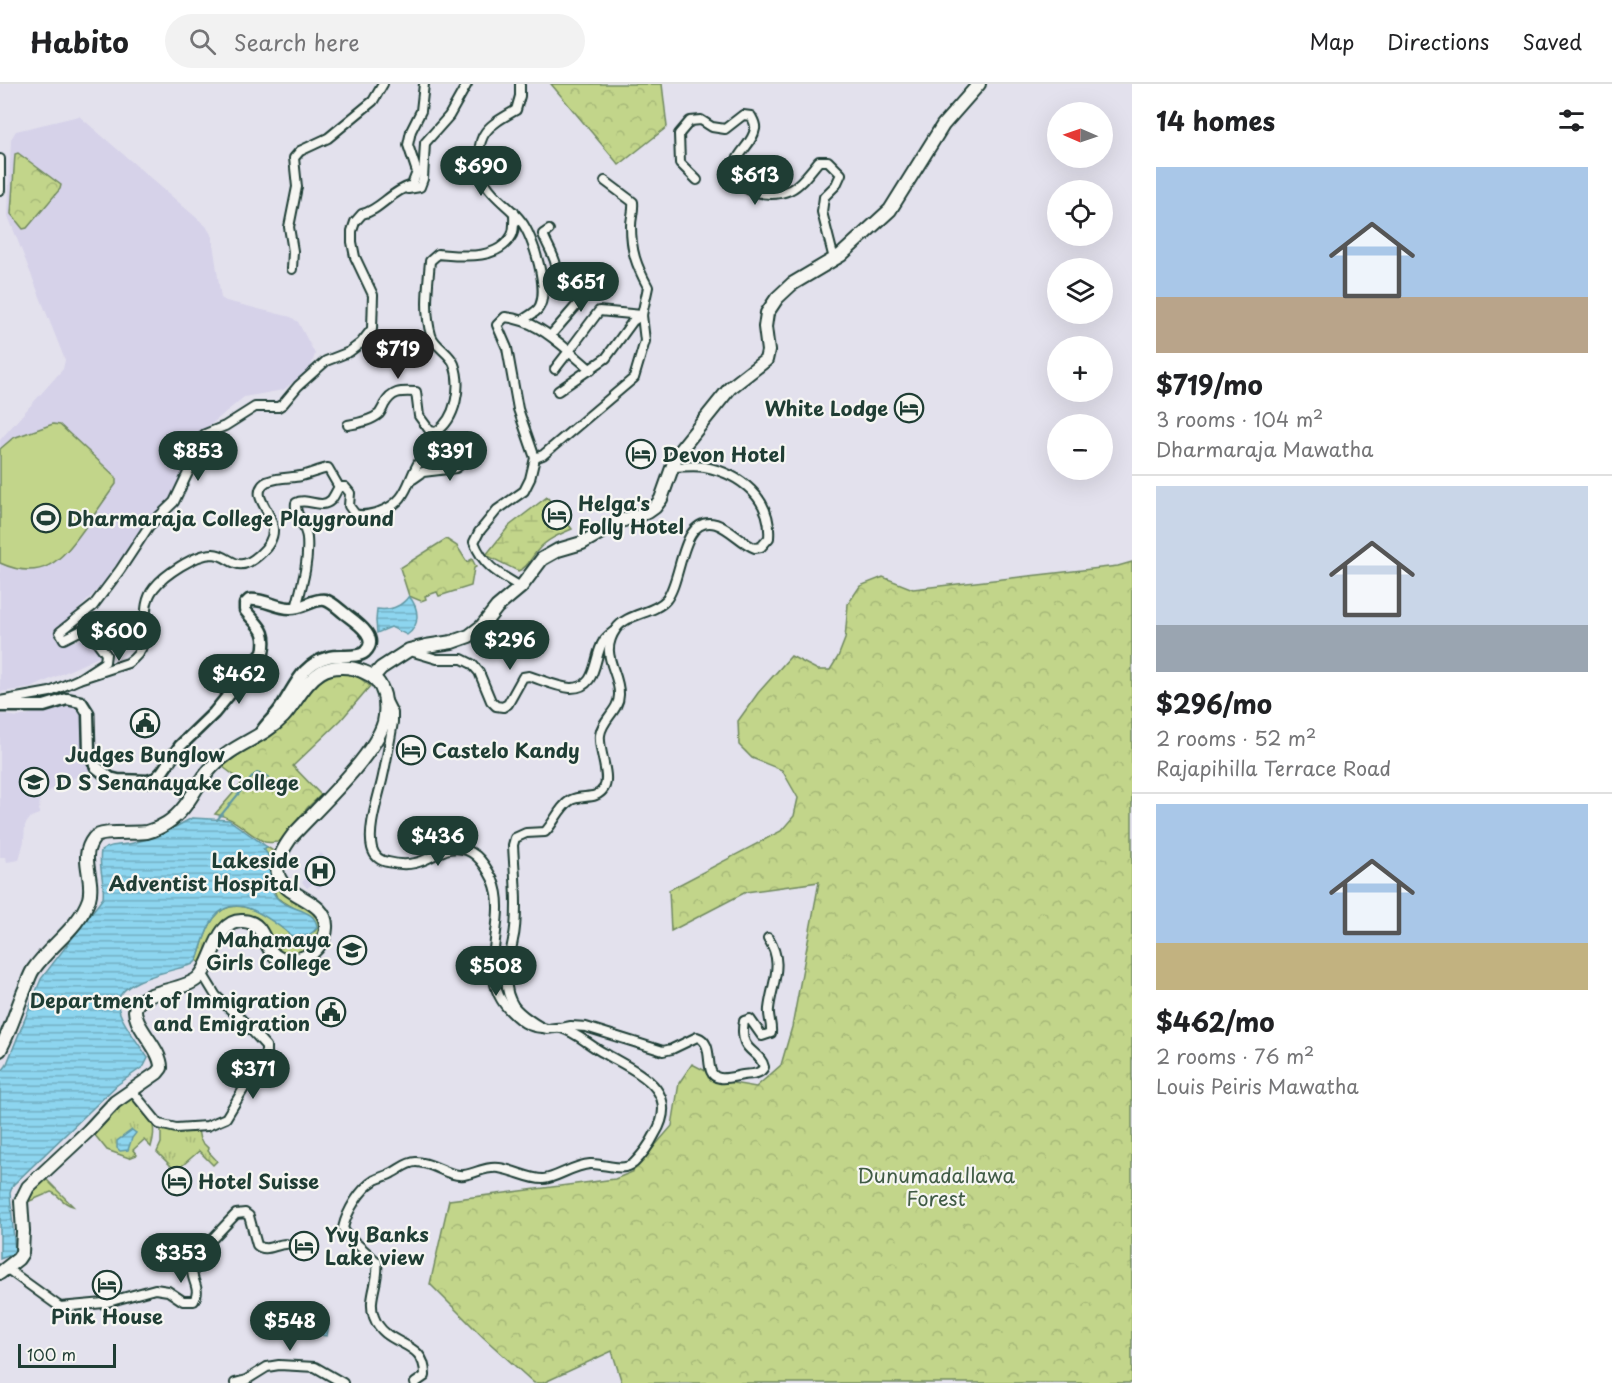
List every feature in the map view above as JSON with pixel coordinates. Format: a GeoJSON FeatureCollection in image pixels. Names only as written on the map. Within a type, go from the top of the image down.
{"type":"FeatureCollection","features":[{"type":"Feature","properties":{"kind":"main road"},"geometry":{"type":"LineString","coordinates":[[373,677],[381,668],[410,650],[452,642],[468,636],[482,626],[497,607],[521,587],[542,560],[558,550],[582,543],[621,521],[648,512],[655,507],[661,499],[677,454],[730,388],[766,360],[768,351],[765,327],[767,313],[777,298],[792,284],[834,259],[869,231],[890,210],[943,125],[979,84]]}},
{"type":"Feature","properties":{"kind":"main road"},"geometry":{"type":"LineString","coordinates":[[0,706],[40,706],[70,699],[81,702],[88,713],[88,751],[96,767],[110,778],[148,781],[156,778],[180,746],[214,713],[263,653],[265,644],[263,632],[260,625],[245,610],[245,604],[249,600],[256,599],[287,608],[296,608],[318,600],[326,600],[362,627],[368,635],[369,645],[360,655],[329,657],[302,671],[279,710],[260,734]]}},
{"type":"Feature","properties":{"kind":"main road"},"geometry":{"type":"LineString","coordinates":[[0,1050],[33,971],[81,915],[87,903],[90,881],[86,850],[96,836],[102,833],[146,832],[177,816],[187,805],[199,782],[218,761],[282,718],[307,684],[321,672],[333,668],[349,667],[366,672],[373,677],[384,695],[386,710],[384,723],[361,761],[293,835],[280,855],[279,877],[284,885],[316,906],[324,916],[326,929],[322,942],[307,957],[296,960],[281,958],[272,952],[258,927],[250,922],[237,921],[222,933],[202,973],[190,984],[161,991],[136,1006],[136,1018],[159,1054],[161,1068],[115,1102],[73,1146],[28,1187],[21,1201],[22,1253],[3,1271]]}},
{"type":"Feature","properties":{"kind":"street"},"geometry":{"type":"LineString","coordinates":[[292,269],[293,251],[289,227],[297,187],[294,158],[300,151],[328,138],[373,101],[383,84]]}},
{"type":"Feature","properties":{"kind":"street"},"geometry":{"type":"LineString","coordinates":[[79,679],[105,662],[106,654],[92,635],[80,631],[64,639],[60,632],[93,606],[149,526],[174,502],[195,458],[197,441],[205,434],[225,426],[255,407],[278,407],[283,404],[298,386],[326,361],[349,352],[361,343],[372,329],[373,295],[355,257],[352,231],[355,222],[362,214],[371,212],[383,200],[401,188],[412,185],[417,172],[408,145],[411,131],[421,111],[424,84]]}},
{"type":"Feature","properties":{"kind":"street"},"geometry":{"type":"LineString","coordinates":[[401,188],[413,190],[420,187],[423,179],[425,143],[450,116],[467,84]]}},
{"type":"Feature","properties":{"kind":"street"},"geometry":{"type":"LineString","coordinates":[[520,84],[520,96],[516,110],[490,124],[481,141],[479,156],[485,183],[524,224],[542,273],[543,296],[538,309],[523,320]]}},
{"type":"Feature","properties":{"kind":"street"},"geometry":{"type":"LineString","coordinates":[[697,180],[680,163],[679,134],[690,121],[701,120],[712,127],[725,129],[743,115],[751,116],[755,122],[755,128],[737,157],[735,170],[744,189],[762,195],[780,194],[796,187],[819,161],[828,160],[841,174],[836,185],[824,197],[822,212],[834,259]]}},
{"type":"Feature","properties":{"kind":"street"},"geometry":{"type":"LineString","coordinates":[[0,159],[0,190]]}},
{"type":"Feature","properties":{"kind":"street"},"geometry":{"type":"LineString","coordinates":[[535,458],[543,455],[634,378],[645,341],[642,315],[648,286],[636,264],[632,249],[633,202],[605,181]]}},
{"type":"Feature","properties":{"kind":"street"},"geometry":{"type":"LineString","coordinates":[[348,425],[363,422],[380,414],[389,396],[393,393],[416,392],[419,416],[430,431],[436,432],[443,427],[449,419],[457,393],[454,363],[431,337],[426,300],[430,261],[438,254],[471,256],[489,254],[505,245],[513,233],[514,212]]}},
{"type":"Feature","properties":{"kind":"street"},"geometry":{"type":"LineString","coordinates":[[543,287],[550,284],[557,275],[556,262],[543,234],[549,230]]}},
{"type":"Feature","properties":{"kind":"street"},"geometry":{"type":"LineString","coordinates":[[551,335],[589,291]]}},
{"type":"Feature","properties":{"kind":"street"},"geometry":{"type":"LineString","coordinates":[[555,369],[599,310],[642,315]]}},
{"type":"Feature","properties":{"kind":"street"},"geometry":{"type":"LineString","coordinates":[[558,391],[606,358],[633,321],[642,315]]}},
{"type":"Feature","properties":{"kind":"street"},"geometry":{"type":"LineString","coordinates":[[521,587],[497,573],[480,557],[474,542],[497,510],[524,490],[530,480],[535,458],[518,409],[507,348],[497,325],[505,317],[523,320],[551,335],[591,370]]}},
{"type":"Feature","properties":{"kind":"street"},"geometry":{"type":"LineString","coordinates":[[339,487],[348,488],[351,511],[360,516],[370,515],[394,505],[401,499],[423,456]]}},
{"type":"Feature","properties":{"kind":"street"},"geometry":{"type":"LineString","coordinates":[[411,480],[423,472],[456,468],[471,457]]}},
{"type":"Feature","properties":{"kind":"street"},"geometry":{"type":"LineString","coordinates":[[410,650],[437,659],[462,659],[472,664],[479,672],[491,701],[496,706],[503,707],[508,704],[523,677],[529,676],[570,688],[580,687],[588,682],[594,673],[603,641],[626,621],[666,600],[674,584],[689,536],[699,526],[713,523],[755,548],[761,547],[769,538],[764,508],[752,489],[743,481],[704,467],[671,467]]}},
{"type":"Feature","properties":{"kind":"street"},"geometry":{"type":"LineString","coordinates":[[0,701],[50,692],[79,679],[128,663],[135,658],[146,638],[146,609],[148,598],[154,588],[181,565],[212,554],[236,564],[250,561],[258,556],[271,541],[274,530],[261,500],[259,491],[262,484],[328,468],[339,487]]}},
{"type":"Feature","properties":{"kind":"street"},"geometry":{"type":"LineString","coordinates":[[296,608],[304,578],[307,551],[306,528],[297,513],[296,503],[301,500],[326,504],[339,487]]}},
{"type":"Feature","properties":{"kind":"street"},"geometry":{"type":"LineString","coordinates":[[544,1029],[515,1006],[508,993],[507,965],[514,939],[516,905],[513,846],[515,838],[526,833],[545,832],[553,824],[563,806],[573,799],[596,796],[604,787],[606,777],[600,733],[620,695],[609,660],[609,645],[616,628]]}},
{"type":"Feature","properties":{"kind":"street"},"geometry":{"type":"LineString","coordinates":[[384,695],[393,713],[393,722],[371,830],[372,849],[377,858],[397,864],[416,863],[448,849],[460,848],[471,851],[479,857],[495,886],[497,907],[492,973],[494,987],[499,998],[519,1020],[531,1027],[544,1029],[586,1027],[663,1051],[697,1037],[707,1043],[711,1072],[715,1077],[723,1079],[759,1073],[764,1068],[764,1063],[747,1047],[744,1041],[744,1023],[750,1019],[762,1036],[771,1033],[769,1007],[777,960],[776,952],[768,938]]}},
{"type":"Feature","properties":{"kind":"street"},"geometry":{"type":"LineString","coordinates":[[132,1091],[159,1124],[176,1128],[191,1128],[207,1126],[226,1118],[245,1089],[266,1052],[266,1046],[216,996],[202,973]]}},
{"type":"Feature","properties":{"kind":"street"},"geometry":{"type":"LineString","coordinates":[[415,1383],[425,1376],[425,1366],[421,1356],[412,1348],[385,1335],[375,1320],[371,1308],[379,1274],[377,1262],[347,1235],[343,1228],[346,1216],[365,1189],[375,1180],[391,1174],[406,1164],[417,1162],[456,1174],[464,1175],[484,1168],[499,1168],[542,1179],[591,1164],[627,1167],[634,1163],[650,1142],[664,1118],[664,1107],[660,1094],[651,1082],[561,1028]]}},
{"type":"Feature","properties":{"kind":"street"},"geometry":{"type":"LineString","coordinates":[[3,1271],[60,1307],[104,1304],[155,1289],[168,1291],[189,1302],[194,1301],[198,1295],[191,1274],[192,1262],[236,1214],[249,1216],[257,1245],[261,1248],[286,1244]]}},
{"type":"Feature","properties":{"kind":"street"},"geometry":{"type":"LineString","coordinates":[[235,1383],[246,1380],[267,1367],[279,1365],[315,1367],[343,1383]]}},
{"type":"Feature","properties":{"kind":"street"},"geometry":{"type":"LineString","coordinates":[[323,1371],[330,1383]]}},
{"type":"Feature","properties":{"kind":"shaded area"},"geometry":{"type":"Polygon","coordinates":[[[79,116],[206,226],[212,236],[221,298],[291,317],[298,322],[315,354],[310,369],[283,390],[244,397],[203,431],[174,497],[143,527],[101,586],[55,634],[63,645],[90,636],[103,655],[31,688],[0,692],[0,563],[12,568],[53,424],[13,438],[0,449],[0,440],[63,369],[65,360],[8,216],[11,139],[16,131],[79,116]],[[18,153],[15,154],[11,214],[60,188],[60,185],[18,153]]]}},
{"type":"Feature","properties":{"kind":"shaded area","name":"D S Senanayake College"},"geometry":{"type":"Polygon","coordinates":[[[70,704],[82,708],[93,768],[40,796],[39,814],[31,817],[25,825],[19,860],[7,862],[6,857],[0,857],[0,714],[18,717],[70,704]]]}},
{"type":"Feature","properties":{"kind":"shaded area","name":"Lakeside Adventist Hospital"},"geometry":{"type":"Polygon","coordinates":[[[321,853],[338,872],[318,889],[313,883],[307,888],[302,882],[307,877],[302,870],[321,853]]]}},
{"type":"Feature","properties":{"kind":"green space"},"geometry":{"type":"Polygon","coordinates":[[[551,84],[662,84],[667,127],[619,165],[551,84]]]}},
{"type":"Feature","properties":{"kind":"green space"},"geometry":{"type":"Polygon","coordinates":[[[18,153],[61,185],[27,228],[23,229],[11,214],[15,154],[18,153]]]}},
{"type":"Feature","properties":{"kind":"green space","name":"Dharmaraja College Playground"},"geometry":{"type":"Polygon","coordinates":[[[53,424],[60,425],[116,477],[116,484],[76,540],[58,559],[39,569],[15,568],[0,563],[0,449],[13,438],[53,424]]]}},
{"type":"Feature","properties":{"kind":"green space"},"geometry":{"type":"Polygon","coordinates":[[[547,497],[572,529],[545,543],[527,565],[518,571],[486,555],[509,526],[547,497]]]}},
{"type":"Feature","properties":{"kind":"green space"},"geometry":{"type":"Polygon","coordinates":[[[446,539],[457,546],[467,562],[472,559],[476,567],[471,586],[439,596],[437,592],[425,596],[426,599],[421,601],[409,596],[400,568],[446,539]]]}},
{"type":"Feature","properties":{"kind":"green space","name":"Dunumadallawa Forest"},"geometry":{"type":"Polygon","coordinates":[[[1132,562],[1132,1383],[622,1383],[612,1351],[543,1383],[534,1383],[483,1337],[430,1284],[449,1200],[615,1179],[632,1172],[672,1126],[679,1083],[692,1064],[727,1082],[756,1087],[781,1065],[792,1027],[819,882],[746,892],[671,931],[669,890],[781,831],[794,816],[798,798],[782,770],[752,758],[739,745],[738,721],[758,693],[791,656],[818,670],[830,670],[845,639],[848,604],[860,586],[883,577],[913,589],[1118,566],[1132,562]]]}},
{"type":"Feature","properties":{"kind":"green space"},"geometry":{"type":"Polygon","coordinates":[[[338,672],[357,676],[370,686],[341,720],[293,766],[321,795],[279,842],[265,842],[235,822],[215,814],[243,782],[223,767],[289,721],[310,690],[338,672]]]}},
{"type":"Feature","properties":{"kind":"green space"},"geometry":{"type":"Polygon","coordinates":[[[267,847],[278,854],[275,867],[323,921],[318,941],[302,955],[280,954],[263,924],[258,919],[243,915],[232,918],[202,966],[197,960],[211,923],[223,910],[233,906],[255,911],[277,924],[294,938],[315,931],[317,928],[298,910],[277,898],[270,879],[270,858],[263,849],[267,847]]]}},
{"type":"Feature","properties":{"kind":"green space"},"geometry":{"type":"Polygon","coordinates":[[[128,1097],[144,1111],[154,1129],[151,1147],[144,1140],[133,1150],[137,1155],[129,1158],[107,1150],[94,1134],[128,1097]]]}},
{"type":"Feature","properties":{"kind":"green space"},"geometry":{"type":"Polygon","coordinates":[[[161,1126],[177,1130],[198,1130],[200,1140],[217,1161],[213,1165],[199,1151],[176,1171],[157,1152],[161,1143],[161,1126]]]}},
{"type":"Feature","properties":{"kind":"green space"},"geometry":{"type":"Polygon","coordinates":[[[46,1179],[73,1206],[51,1192],[25,1203],[34,1189],[46,1179]]]}},
{"type":"Feature","properties":{"kind":"water"},"geometry":{"type":"Polygon","coordinates":[[[409,596],[415,606],[417,616],[412,631],[407,635],[391,627],[377,633],[377,609],[395,607],[409,596]]]}},
{"type":"Feature","properties":{"kind":"water"},"geometry":{"type":"Polygon","coordinates":[[[192,818],[229,820],[267,847],[263,849],[269,858],[273,892],[282,902],[312,917],[317,928],[306,936],[296,938],[260,913],[250,909],[240,906],[222,910],[211,923],[197,960],[193,964],[148,977],[127,988],[120,995],[119,1010],[125,1024],[148,1058],[144,1066],[117,1085],[13,1185],[10,1193],[15,1251],[0,1259],[0,1073],[6,1066],[41,979],[103,898],[101,851],[105,848],[148,839],[192,818]]]}},
{"type":"Feature","properties":{"kind":"water"},"geometry":{"type":"Polygon","coordinates":[[[132,1130],[136,1133],[128,1150],[120,1151],[117,1148],[117,1141],[132,1130]]]}},
{"type":"Feature","properties":{"kind":"water"},"geometry":{"type":"Polygon","coordinates":[[[305,1321],[329,1324],[327,1336],[303,1333],[305,1321]]]}},
{"type":"Feature","properties":{"kind":"waterway"},"geometry":{"type":"LineString","coordinates":[[217,820],[254,775],[257,773],[269,777]]}},
{"type":"Feature","properties":{"kind":"place","name":"White Lodge"},"geometry":{"type":"Point","coordinates":[909,408]}},
{"type":"Feature","properties":{"kind":"place","name":"Devon Hotel"},"geometry":{"type":"Point","coordinates":[641,454]}},
{"type":"Feature","properties":{"kind":"place","name":"Helga's Folly Hotel"},"geometry":{"type":"Point","coordinates":[557,515]}},
{"type":"Feature","properties":{"kind":"place","name":"Dharmaraja College Playground"},"geometry":{"type":"Point","coordinates":[46,518]}},
{"type":"Feature","properties":{"kind":"place","name":"Judges Bunglow"},"geometry":{"type":"Point","coordinates":[145,723]}},
{"type":"Feature","properties":{"kind":"place","name":"Castelo Kandy"},"geometry":{"type":"Point","coordinates":[411,750]}},
{"type":"Feature","properties":{"kind":"place","name":"D S Senanayake College"},"geometry":{"type":"Point","coordinates":[34,782]}},
{"type":"Feature","properties":{"kind":"place","name":"Lakeside Adventist Hospital"},"geometry":{"type":"Point","coordinates":[320,871]}},
{"type":"Feature","properties":{"kind":"place","name":"Mahamaya Girls College"},"geometry":{"type":"Point","coordinates":[352,950]}},
{"type":"Feature","properties":{"kind":"place","name":"Department of Immigration and Emigration"},"geometry":{"type":"Point","coordinates":[331,1012]}},
{"type":"Feature","properties":{"kind":"place","name":"Hotel Suisse"},"geometry":{"type":"Point","coordinates":[177,1181]}},
{"type":"Feature","properties":{"kind":"place","name":"Yvy Banks Lake view"},"geometry":{"type":"Point","coordinates":[304,1246]}},
{"type":"Feature","properties":{"kind":"place","name":"Pink House"},"geometry":{"type":"Point","coordinates":[107,1285]}}]}
